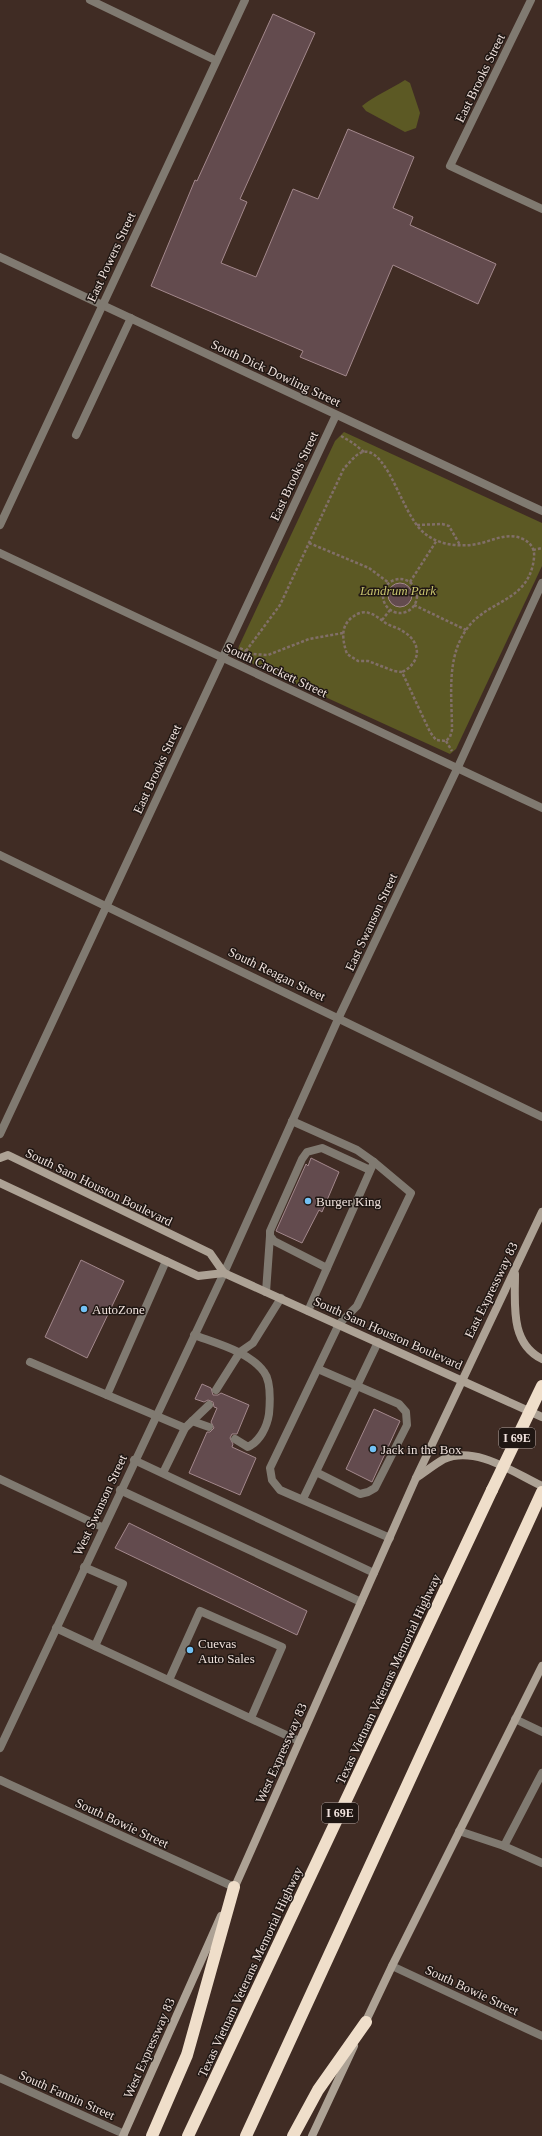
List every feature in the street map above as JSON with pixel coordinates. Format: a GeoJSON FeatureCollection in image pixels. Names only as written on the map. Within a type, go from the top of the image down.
{"type":"FeatureCollection","features":[{"type":"Feature","properties":{"kind":"highway","name":"Texas Vietnam Veterans Memorial Highway"},"geometry":{"type":"LineString","coordinates":[[188,2136],[542,1386]]}},
{"type":"Feature","properties":{"kind":"highway"},"geometry":{"type":"LineString","coordinates":[[246,2136],[542,1492]]}},
{"type":"Feature","properties":{"kind":"highway"},"geometry":{"type":"LineString","coordinates":[[152,2136],[187,2055],[234,1887]]}},
{"type":"Feature","properties":{"kind":"highway"},"geometry":{"type":"LineString","coordinates":[[293,2136],[318,2090],[366,2022]]}},
{"type":"Feature","properties":{"kind":"main road","name":"South Sam Houston Boulevard"},"geometry":{"type":"LineString","coordinates":[[0,1158],[8,1156],[210,1253],[224,1273],[462,1379],[542,1417]]}},
{"type":"Feature","properties":{"kind":"main road"},"geometry":{"type":"LineString","coordinates":[[0,1182],[198,1276],[224,1273]]}},
{"type":"Feature","properties":{"kind":"main road","name":"East Expressway 83"},"geometry":{"type":"LineString","coordinates":[[462,1379],[542,1212]]}},
{"type":"Feature","properties":{"kind":"main road"},"geometry":{"type":"LineString","coordinates":[[515,1271],[517,1328],[527,1349],[542,1360]]}},
{"type":"Feature","properties":{"kind":"main road","name":"West Expressway 83"},"geometry":{"type":"LineString","coordinates":[[124,2135],[416,1478],[462,1379]]}},
{"type":"Feature","properties":{"kind":"main road"},"geometry":{"type":"LineString","coordinates":[[416,1478],[444,1459],[466,1454],[480,1456],[542,1486]]}},
{"type":"Feature","properties":{"kind":"main road"},"geometry":{"type":"LineString","coordinates":[[312,2136],[392,1966],[542,1666]]}},
{"type":"Feature","properties":{"kind":"street"},"geometry":{"type":"LineString","coordinates":[[90,0],[215,60]]}},
{"type":"Feature","properties":{"kind":"street","name":"East Powers Street"},"geometry":{"type":"LineString","coordinates":[[0,525],[215,60],[245,0]]}},
{"type":"Feature","properties":{"kind":"street","name":"East Brooks Street"},"geometry":{"type":"LineString","coordinates":[[531,0],[450,166],[542,209]]}},
{"type":"Feature","properties":{"kind":"street","name":"South Dick Dowling Street"},"geometry":{"type":"LineString","coordinates":[[0,257],[542,511]]}},
{"type":"Feature","properties":{"kind":"street"},"geometry":{"type":"LineString","coordinates":[[76,436],[131,318]]}},
{"type":"Feature","properties":{"kind":"street","name":"East Brooks Street"},"geometry":{"type":"LineString","coordinates":[[0,1134],[336,415]]}},
{"type":"Feature","properties":{"kind":"street","name":"South Crockett Street"},"geometry":{"type":"LineString","coordinates":[[0,553],[222,659],[458,767],[542,808]]}},
{"type":"Feature","properties":{"kind":"street","name":"East Swanson Street"},"geometry":{"type":"LineString","coordinates":[[224,1273],[339,1017],[458,767],[542,583]]}},
{"type":"Feature","properties":{"kind":"street","name":"South Reagan Street"},"geometry":{"type":"LineString","coordinates":[[0,855],[339,1017],[542,1117]]}},
{"type":"Feature","properties":{"kind":"street"},"geometry":{"type":"LineString","coordinates":[[292,1121],[357,1150],[372,1166],[411,1193],[357,1306],[339,1324],[270,1468],[272,1480],[280,1490],[390,1538]]}},
{"type":"Feature","properties":{"kind":"street"},"geometry":{"type":"LineString","coordinates":[[266,1292],[270,1231],[302,1159],[307,1152],[322,1148],[372,1166]]}},
{"type":"Feature","properties":{"kind":"street"},"geometry":{"type":"LineString","coordinates":[[308,1311],[372,1166]]}},
{"type":"Feature","properties":{"kind":"street"},"geometry":{"type":"LineString","coordinates":[[270,1236],[274,1241],[327,1268]]}},
{"type":"Feature","properties":{"kind":"street"},"geometry":{"type":"LineString","coordinates":[[107,1395],[166,1261]]}},
{"type":"Feature","properties":{"kind":"street","name":"West Swanson Street"},"geometry":{"type":"LineString","coordinates":[[0,1748],[102,1527],[224,1273]]}},
{"type":"Feature","properties":{"kind":"street"},"geometry":{"type":"LineString","coordinates":[[216,1390],[240,1352],[253,1343],[281,1298]]}},
{"type":"Feature","properties":{"kind":"street"},"geometry":{"type":"LineString","coordinates":[[194,1335],[240,1352],[265,1372],[271,1399],[268,1418],[255,1443],[248,1446],[235,1439]]}},
{"type":"Feature","properties":{"kind":"street"},"geometry":{"type":"LineString","coordinates":[[303,1499],[378,1342]]}},
{"type":"Feature","properties":{"kind":"street"},"geometry":{"type":"LineString","coordinates":[[30,1362],[185,1428]]}},
{"type":"Feature","properties":{"kind":"street"},"geometry":{"type":"LineString","coordinates":[[316,1472],[360,1494],[368,1492],[375,1488],[407,1425],[406,1412],[399,1404],[356,1387],[318,1368]]}},
{"type":"Feature","properties":{"kind":"street"},"geometry":{"type":"LineString","coordinates":[[162,1473],[185,1428],[209,1405]]}},
{"type":"Feature","properties":{"kind":"street"},"geometry":{"type":"LineString","coordinates":[[192,1421],[208,1427]]}},
{"type":"Feature","properties":{"kind":"street"},"geometry":{"type":"LineString","coordinates":[[134,1460],[374,1573]]}},
{"type":"Feature","properties":{"kind":"street"},"geometry":{"type":"LineString","coordinates":[[0,1479],[102,1527]]}},
{"type":"Feature","properties":{"kind":"street"},"geometry":{"type":"LineString","coordinates":[[120,1490],[361,1602]]}},
{"type":"Feature","properties":{"kind":"street"},"geometry":{"type":"LineString","coordinates":[[84,1567],[123,1584],[95,1646]]}},
{"type":"Feature","properties":{"kind":"street"},"geometry":{"type":"LineString","coordinates":[[169,1680],[200,1610],[282,1647],[251,1718]]}},
{"type":"Feature","properties":{"kind":"street"},"geometry":{"type":"LineString","coordinates":[[56,1628],[299,1740]]}},
{"type":"Feature","properties":{"kind":"street"},"geometry":{"type":"LineString","coordinates":[[515,1720],[542,1732]]}},
{"type":"Feature","properties":{"kind":"street"},"geometry":{"type":"LineString","coordinates":[[504,1846],[539,1788],[542,1773]]}},
{"type":"Feature","properties":{"kind":"street","name":"South Bowie Street"},"geometry":{"type":"LineString","coordinates":[[0,1780],[234,1887]]}},
{"type":"Feature","properties":{"kind":"street"},"geometry":{"type":"LineString","coordinates":[[459,1831],[504,1846],[542,1863]]}},
{"type":"Feature","properties":{"kind":"street","name":"South Bowie Street"},"geometry":{"type":"LineString","coordinates":[[392,1966],[542,2036]]}},
{"type":"Feature","properties":{"kind":"street","name":"South Fannin Street"},"geometry":{"type":"LineString","coordinates":[[0,2078],[124,2135]]}},
{"type":"Feature","properties":{"kind":"path"},"geometry":{"type":"LineString","coordinates":[[341,436],[364,452],[371,453],[385,467],[417,526],[427,535],[449,544],[460,545],[477,544],[502,536],[511,536],[527,541],[533,550],[532,569],[522,588],[486,610],[466,630],[453,663],[452,730],[450,737],[446,741]]}},
{"type":"Feature","properties":{"kind":"path"},"geometry":{"type":"LineString","coordinates":[[246,651],[280,604],[344,468],[357,455],[364,452]]}},
{"type":"Feature","properties":{"kind":"path"},"geometry":{"type":"LineString","coordinates":[[417,526],[432,524],[449,526],[460,545]]}},
{"type":"Feature","properties":{"kind":"path"},"geometry":{"type":"LineString","coordinates":[[410,582],[437,540]]}},
{"type":"Feature","properties":{"kind":"path"},"geometry":{"type":"LineString","coordinates":[[309,543],[369,568],[389,584]]}},
{"type":"Feature","properties":{"kind":"path"},"geometry":{"type":"LineString","coordinates":[[533,550],[542,548]]}},
{"type":"Feature","properties":{"kind":"path"},"geometry":{"type":"LineString","coordinates":[[399,579],[410,582],[416,592],[414,605],[402,613],[390,609],[383,598],[385,588],[389,584],[399,579]]}},
{"type":"Feature","properties":{"kind":"path"},"geometry":{"type":"LineString","coordinates":[[414,605],[466,630]]}},
{"type":"Feature","properties":{"kind":"path"},"geometry":{"type":"LineString","coordinates":[[382,620],[390,609]]}},
{"type":"Feature","properties":{"kind":"path"},"geometry":{"type":"LineString","coordinates":[[362,612],[369,613],[405,632],[413,641],[417,650],[414,664],[402,672],[394,671],[368,661],[353,660],[347,654],[343,634],[344,626],[348,621],[362,612]]}},
{"type":"Feature","properties":{"kind":"path"},"geometry":{"type":"LineString","coordinates":[[240,648],[260,656],[268,655],[310,639],[343,634]]}},
{"type":"Feature","properties":{"kind":"path"},"geometry":{"type":"LineString","coordinates":[[402,672],[430,732],[436,740],[446,741]]}},
{"type":"Feature","properties":{"kind":"path"},"geometry":{"type":"LineString","coordinates":[[446,741],[452,751]]}},
{"type":"Feature","properties":{"kind":"green space"},"geometry":{"type":"Polygon","coordinates":[[[405,80],[410,83],[420,113],[416,128],[405,132],[366,111],[362,106],[405,80]]]}},
{"type":"Feature","properties":{"kind":"green space","name":"Landrum Park"},"geometry":{"type":"Polygon","coordinates":[[[344,432],[542,523],[542,566],[456,749],[450,754],[240,658],[237,654],[239,646],[335,441],[344,432]]]}},
{"type":"Feature","properties":{"kind":"building"},"geometry":{"type":"Polygon","coordinates":[[[273,14],[315,33],[240,199],[247,202],[221,263],[256,277],[293,189],[318,199],[348,129],[414,157],[393,208],[413,217],[410,225],[496,264],[478,304],[393,265],[346,376],[300,357],[303,351],[151,286],[195,180],[197,181],[273,14]]]}},
{"type":"Feature","properties":{"kind":"building"},"geometry":{"type":"Polygon","coordinates":[[[400,583],[408,587],[412,595],[408,603],[400,607],[392,603],[388,595],[392,587],[400,583]]]}},
{"type":"Feature","properties":{"kind":"building","name":"Burger King"},"geometry":{"type":"Polygon","coordinates":[[[311,1158],[339,1172],[322,1212],[319,1210],[302,1243],[276,1231],[306,1164],[308,1166],[311,1158]]]}},
{"type":"Feature","properties":{"kind":"building","name":"AutoZone"},"geometry":{"type":"Polygon","coordinates":[[[81,1260],[124,1281],[87,1358],[45,1337],[81,1260]]]}},
{"type":"Feature","properties":{"kind":"building"},"geometry":{"type":"Polygon","coordinates":[[[202,1384],[211,1388],[213,1395],[218,1395],[221,1393],[249,1405],[237,1434],[232,1434],[230,1438],[233,1444],[232,1447],[256,1458],[240,1495],[189,1473],[207,1432],[210,1432],[214,1428],[211,1422],[217,1408],[214,1407],[213,1402],[208,1400],[204,1402],[195,1399],[202,1384]]]}},
{"type":"Feature","properties":{"kind":"building","name":"Jack in the Box"},"geometry":{"type":"Polygon","coordinates":[[[374,1409],[400,1421],[372,1482],[346,1469],[374,1409]]]}},
{"type":"Feature","properties":{"kind":"building"},"geometry":{"type":"Polygon","coordinates":[[[129,1523],[307,1611],[297,1635],[115,1548],[129,1523]]]}},
{"type":"Feature","properties":{"kind":"place","name":"Burger King"},"geometry":{"type":"Point","coordinates":[308,1201]}},
{"type":"Feature","properties":{"kind":"place","name":"AutoZone"},"geometry":{"type":"Point","coordinates":[84,1309]}},
{"type":"Feature","properties":{"kind":"place","name":"Jack in the Box"},"geometry":{"type":"Point","coordinates":[373,1449]}},
{"type":"Feature","properties":{"kind":"place","name":"Cuevas Auto Sales"},"geometry":{"type":"Point","coordinates":[190,1650]}}]}
